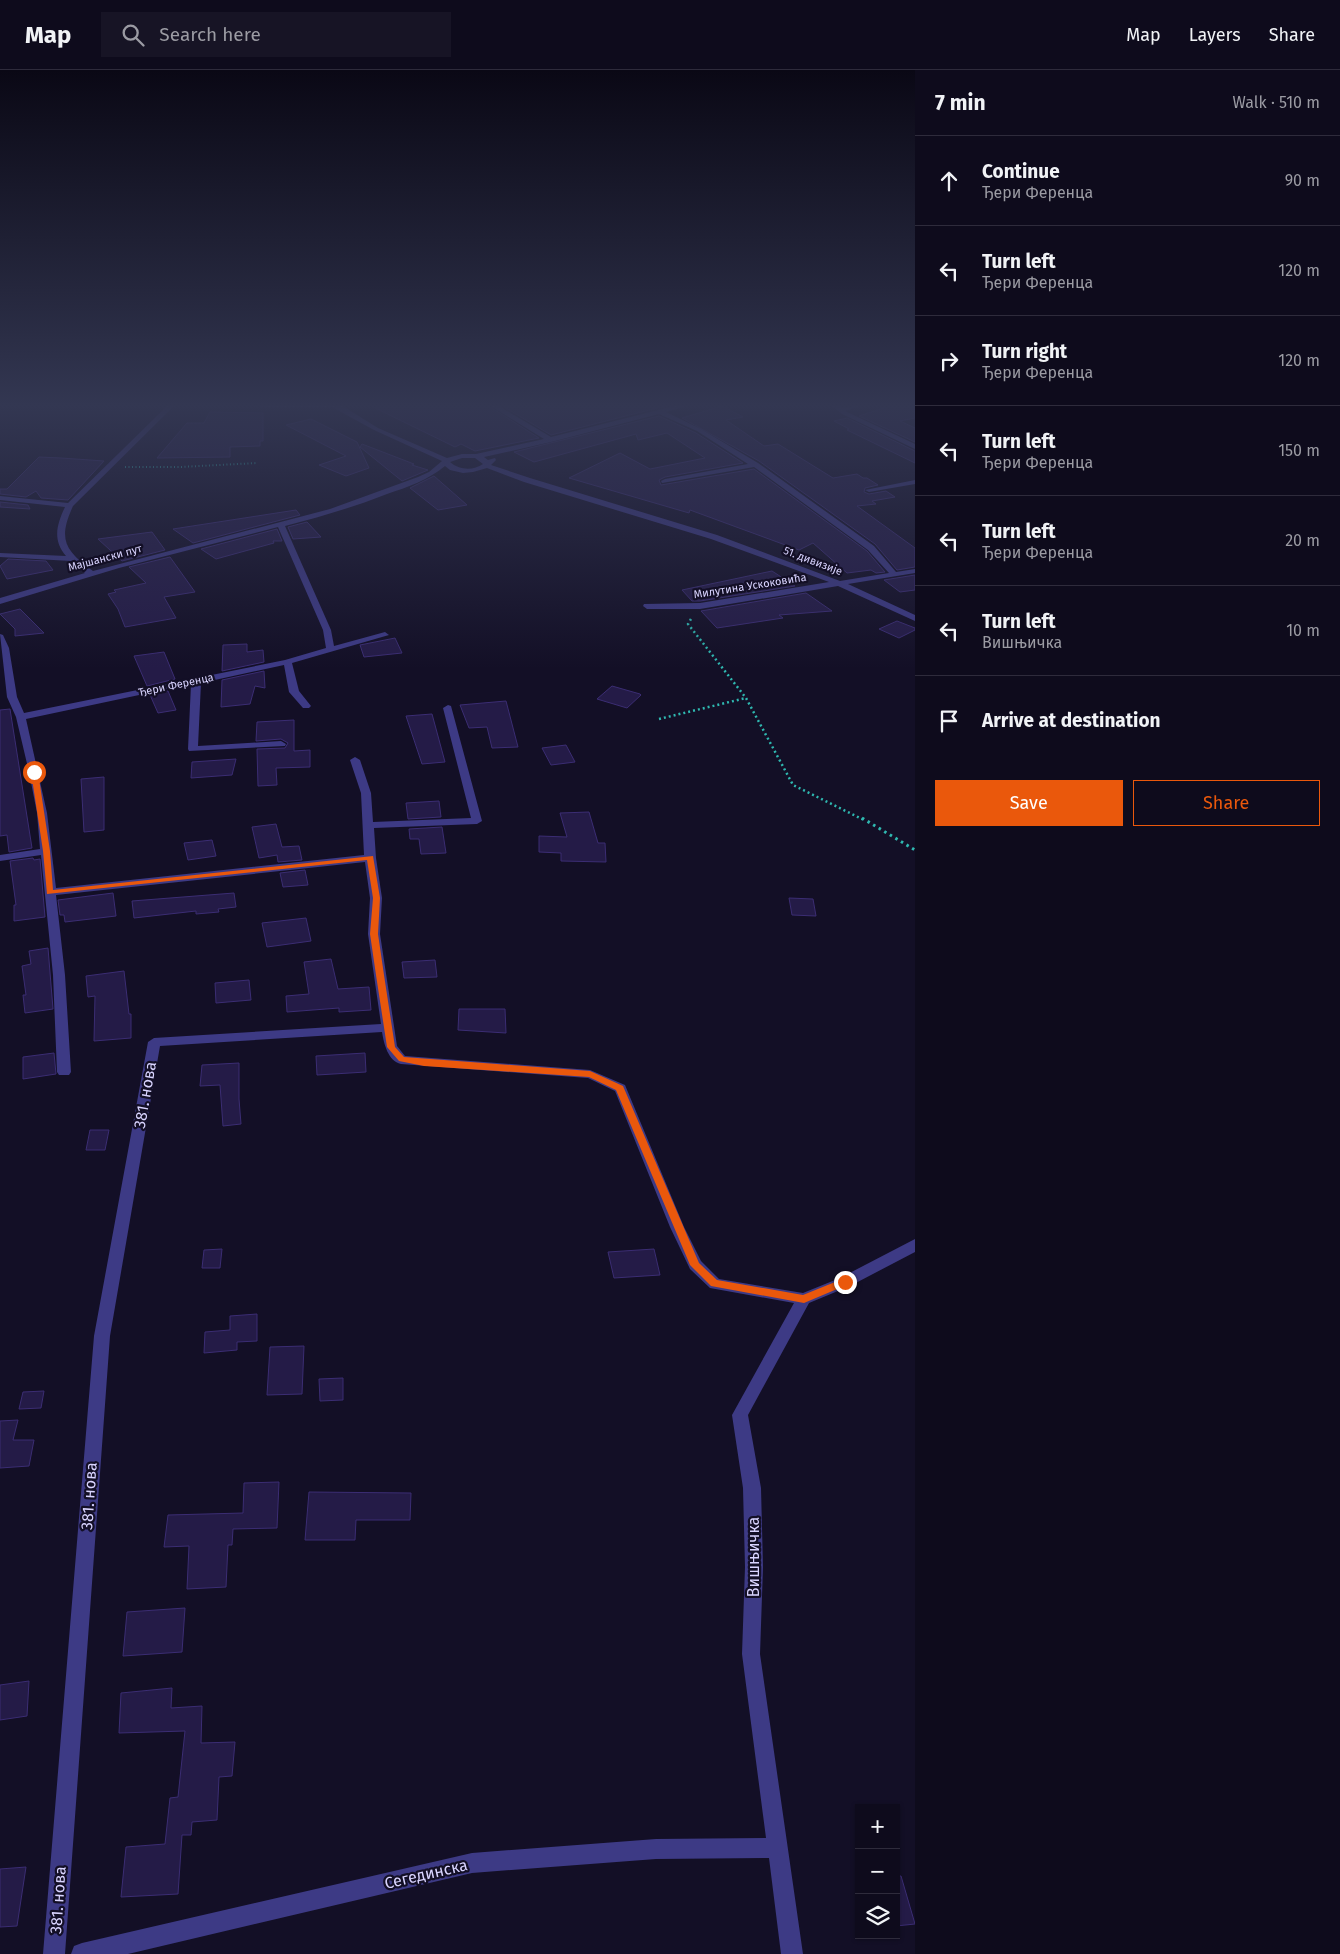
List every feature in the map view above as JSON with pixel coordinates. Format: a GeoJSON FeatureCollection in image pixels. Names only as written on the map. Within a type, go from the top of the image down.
{"type":"FeatureCollection","features":[{"type":"Feature","properties":{"kind":"street"},"geometry":{"type":"LineString","coordinates":[[82,493],[70,505],[63,519],[58,538],[71,559],[91,573]]}},
{"type":"Feature","properties":{"kind":"street","name":"Мајшански пут"},"geometry":{"type":"LineString","coordinates":[[0,601],[91,573],[351,505],[383,493]]}},
{"type":"Feature","properties":{"kind":"street","name":"51. дивизије"},"geometry":{"type":"LineString","coordinates":[[569,493],[714,538],[838,583],[915,618]]}},
{"type":"Feature","properties":{"kind":"street"},"geometry":{"type":"LineString","coordinates":[[794,493],[871,548],[895,575]]}},
{"type":"Feature","properties":{"kind":"street"},"geometry":{"type":"LineString","coordinates":[[0,498],[70,505]]}},
{"type":"Feature","properties":{"kind":"street"},"geometry":{"type":"LineString","coordinates":[[280,524],[328,630],[330,648]]}},
{"type":"Feature","properties":{"kind":"street"},"geometry":{"type":"LineString","coordinates":[[0,555],[71,559]]}},
{"type":"Feature","properties":{"kind":"street","name":"Милутина Ускоковића"},"geometry":{"type":"LineString","coordinates":[[648,606],[700,606],[915,571]]}},
{"type":"Feature","properties":{"kind":"street","name":"Ђери Ференца"},"geometry":{"type":"LineString","coordinates":[[21,717],[286,662],[330,648],[386,634]]}},
{"type":"Feature","properties":{"kind":"street"},"geometry":{"type":"LineString","coordinates":[[0,637],[5,648],[12,697],[21,717],[34,772],[47,851],[59,975],[64,1072]]}},
{"type":"Feature","properties":{"kind":"street"},"geometry":{"type":"LineString","coordinates":[[286,662],[294,692],[306,706]]}},
{"type":"Feature","properties":{"kind":"street"},"geometry":{"type":"LineString","coordinates":[[196,680],[193,749],[280,744]]}},
{"type":"Feature","properties":{"kind":"street"},"geometry":{"type":"LineString","coordinates":[[368,825],[477,821],[448,708]]}},
{"type":"Feature","properties":{"kind":"street"},"geometry":{"type":"LineString","coordinates":[[355,760],[366,793],[370,858],[376,898],[374,934],[388,1028],[391,1047],[402,1060],[590,1074],[620,1088],[695,1265],[714,1284],[804,1299],[845,1282],[915,1245]]}},
{"type":"Feature","properties":{"kind":"street"},"geometry":{"type":"LineString","coordinates":[[0,858],[47,851]]}},
{"type":"Feature","properties":{"kind":"street"},"geometry":{"type":"LineString","coordinates":[[50,892],[370,858]]}},
{"type":"Feature","properties":{"kind":"street","name":"381. нова"},"geometry":{"type":"LineString","coordinates":[[54,1954],[102,1336],[154,1042],[388,1028]]}},
{"type":"Feature","properties":{"kind":"street","name":"Вишњичка"},"geometry":{"type":"LineString","coordinates":[[792,1954],[751,1654],[754,1567],[752,1488],[740,1415],[804,1299]]}},
{"type":"Feature","properties":{"kind":"street","name":"Сегединска"},"geometry":{"type":"LineString","coordinates":[[82,1954],[472,1863],[656,1849],[778,1848]]}},
{"type":"Feature","properties":{"kind":"path"},"geometry":{"type":"LineString","coordinates":[[700,606],[688,624],[746,698],[793,785],[865,820],[915,850]]}},
{"type":"Feature","properties":{"kind":"path"},"geometry":{"type":"LineString","coordinates":[[659,719],[746,698]]}},
{"type":"Feature","properties":{"kind":"building"},"geometry":{"type":"Polygon","coordinates":[[[0,493],[33,493],[26,497],[0,493]]]}},
{"type":"Feature","properties":{"kind":"building"},"geometry":{"type":"Polygon","coordinates":[[[37,493],[75,493],[68,500],[41,498],[37,493]]]}},
{"type":"Feature","properties":{"kind":"building"},"geometry":{"type":"Polygon","coordinates":[[[416,493],[453,493],[467,505],[438,510],[416,493]]]}},
{"type":"Feature","properties":{"kind":"building"},"geometry":{"type":"Polygon","coordinates":[[[620,493],[787,493],[867,551],[885,572],[876,573],[871,570],[847,573],[813,543],[799,550],[690,510],[689,513],[620,493]]]}},
{"type":"Feature","properties":{"kind":"building"},"geometry":{"type":"Polygon","coordinates":[[[804,493],[889,493],[895,497],[872,501],[876,504],[857,506],[915,548],[915,567],[897,570],[875,544],[804,493]]]}},
{"type":"Feature","properties":{"kind":"building"},"geometry":{"type":"Polygon","coordinates":[[[0,502],[28,505],[30,509],[0,507],[0,502]]]}},
{"type":"Feature","properties":{"kind":"building"},"geometry":{"type":"Polygon","coordinates":[[[296,510],[300,515],[193,543],[173,529],[296,510]]]}},
{"type":"Feature","properties":{"kind":"building"},"geometry":{"type":"Polygon","coordinates":[[[307,522],[321,537],[293,539],[288,527],[307,522]]]}},
{"type":"Feature","properties":{"kind":"building"},"geometry":{"type":"Polygon","coordinates":[[[277,529],[282,541],[273,541],[274,543],[216,559],[201,549],[277,529]]]}},
{"type":"Feature","properties":{"kind":"building"},"geometry":{"type":"Polygon","coordinates":[[[152,532],[165,550],[122,561],[98,539],[152,532]]]}},
{"type":"Feature","properties":{"kind":"building"},"geometry":{"type":"Polygon","coordinates":[[[170,557],[195,592],[164,597],[176,618],[125,627],[118,609],[108,594],[116,592],[114,590],[146,583],[129,567],[170,557]]]}},
{"type":"Feature","properties":{"kind":"building"},"geometry":{"type":"Polygon","coordinates":[[[8,559],[46,561],[53,570],[7,579],[0,566],[8,559]]]}},
{"type":"Feature","properties":{"kind":"building"},"geometry":{"type":"Polygon","coordinates":[[[772,571],[795,586],[700,601],[692,601],[682,590],[772,571]]]}},
{"type":"Feature","properties":{"kind":"building"},"geometry":{"type":"Polygon","coordinates":[[[915,575],[915,590],[900,592],[884,580],[915,575]]]}},
{"type":"Feature","properties":{"kind":"building"},"geometry":{"type":"Polygon","coordinates":[[[806,593],[832,611],[779,615],[783,618],[717,628],[701,611],[806,593]]]}},
{"type":"Feature","properties":{"kind":"building"},"geometry":{"type":"Polygon","coordinates":[[[20,609],[44,633],[15,636],[15,629],[0,614],[20,609]]]}},
{"type":"Feature","properties":{"kind":"building"},"geometry":{"type":"Polygon","coordinates":[[[897,621],[915,628],[915,630],[899,638],[879,629],[897,621]]]}},
{"type":"Feature","properties":{"kind":"building"},"geometry":{"type":"Polygon","coordinates":[[[395,638],[402,653],[364,657],[360,645],[395,638]]]}},
{"type":"Feature","properties":{"kind":"building"},"geometry":{"type":"Polygon","coordinates":[[[247,644],[247,652],[263,650],[264,662],[222,671],[223,645],[247,644]]]}},
{"type":"Feature","properties":{"kind":"building"},"geometry":{"type":"Polygon","coordinates":[[[164,652],[175,679],[147,686],[134,656],[164,652]]]}},
{"type":"Feature","properties":{"kind":"building"},"geometry":{"type":"Polygon","coordinates":[[[264,671],[265,688],[255,686],[250,704],[221,707],[222,680],[264,671]]]}},
{"type":"Feature","properties":{"kind":"building"},"geometry":{"type":"Polygon","coordinates":[[[612,686],[641,695],[627,708],[597,699],[612,686]]]}},
{"type":"Feature","properties":{"kind":"building"},"geometry":{"type":"Polygon","coordinates":[[[168,691],[176,710],[158,713],[150,695],[168,691]]]}},
{"type":"Feature","properties":{"kind":"building"},"geometry":{"type":"Polygon","coordinates":[[[506,701],[518,747],[492,748],[487,727],[469,728],[460,705],[506,701]]]}},
{"type":"Feature","properties":{"kind":"building"},"geometry":{"type":"Polygon","coordinates":[[[10,709],[32,848],[9,852],[7,835],[0,836],[0,710],[10,709]]]}},
{"type":"Feature","properties":{"kind":"building"},"geometry":{"type":"Polygon","coordinates":[[[432,714],[445,762],[422,764],[406,716],[432,714]]]}},
{"type":"Feature","properties":{"kind":"building"},"geometry":{"type":"Polygon","coordinates":[[[294,720],[294,751],[310,750],[310,767],[276,768],[277,785],[258,786],[257,749],[285,748],[288,743],[281,739],[256,741],[257,722],[294,720]]]}},
{"type":"Feature","properties":{"kind":"building"},"geometry":{"type":"Polygon","coordinates":[[[566,745],[575,762],[551,765],[542,748],[566,745]]]}},
{"type":"Feature","properties":{"kind":"building"},"geometry":{"type":"Polygon","coordinates":[[[236,759],[232,775],[191,778],[192,762],[236,759]]]}},
{"type":"Feature","properties":{"kind":"building"},"geometry":{"type":"Polygon","coordinates":[[[104,777],[104,830],[84,832],[81,779],[104,777]]]}},
{"type":"Feature","properties":{"kind":"building"},"geometry":{"type":"Polygon","coordinates":[[[439,801],[441,817],[408,819],[406,803],[439,801]]]}},
{"type":"Feature","properties":{"kind":"building"},"geometry":{"type":"Polygon","coordinates":[[[589,812],[598,843],[605,843],[606,862],[561,861],[561,853],[539,852],[539,836],[567,837],[560,813],[589,812]]]}},
{"type":"Feature","properties":{"kind":"building"},"geometry":{"type":"Polygon","coordinates":[[[276,824],[282,847],[299,846],[302,860],[278,862],[277,855],[259,858],[252,827],[276,824]]]}},
{"type":"Feature","properties":{"kind":"building"},"geometry":{"type":"Polygon","coordinates":[[[442,827],[446,853],[421,854],[419,839],[410,839],[409,829],[442,827]]]}},
{"type":"Feature","properties":{"kind":"building"},"geometry":{"type":"Polygon","coordinates":[[[212,840],[216,856],[188,860],[184,843],[212,840]]]}},
{"type":"Feature","properties":{"kind":"building"},"geometry":{"type":"Polygon","coordinates":[[[33,858],[34,860],[40,859],[45,917],[14,921],[14,905],[16,905],[10,861],[33,858]]]}},
{"type":"Feature","properties":{"kind":"building"},"geometry":{"type":"Polygon","coordinates":[[[305,870],[308,885],[283,887],[280,873],[305,870]]]}},
{"type":"Feature","properties":{"kind":"building"},"geometry":{"type":"Polygon","coordinates":[[[113,893],[116,916],[65,922],[64,915],[60,915],[58,900],[113,893]]]}},
{"type":"Feature","properties":{"kind":"building"},"geometry":{"type":"Polygon","coordinates":[[[234,893],[236,907],[218,909],[219,912],[196,914],[196,911],[134,918],[132,901],[234,893]]]}},
{"type":"Feature","properties":{"kind":"building"},"geometry":{"type":"Polygon","coordinates":[[[789,898],[813,899],[816,916],[792,915],[789,898]]]}},
{"type":"Feature","properties":{"kind":"building"},"geometry":{"type":"Polygon","coordinates":[[[306,918],[311,941],[267,947],[262,923],[306,918]]]}},
{"type":"Feature","properties":{"kind":"building"},"geometry":{"type":"Polygon","coordinates":[[[48,948],[53,1009],[25,1013],[23,995],[26,995],[22,966],[31,964],[29,951],[48,948]]]}},
{"type":"Feature","properties":{"kind":"building"},"geometry":{"type":"Polygon","coordinates":[[[331,959],[338,989],[369,987],[371,1010],[339,1012],[339,1008],[287,1012],[286,996],[309,994],[304,962],[331,959]]]}},
{"type":"Feature","properties":{"kind":"building"},"geometry":{"type":"Polygon","coordinates":[[[435,960],[437,977],[404,978],[402,962],[435,960]]]}},
{"type":"Feature","properties":{"kind":"building"},"geometry":{"type":"Polygon","coordinates":[[[124,971],[129,1014],[131,1014],[131,1038],[94,1041],[95,996],[88,997],[86,976],[124,971]]]}},
{"type":"Feature","properties":{"kind":"building"},"geometry":{"type":"Polygon","coordinates":[[[249,980],[251,1000],[216,1003],[215,983],[249,980]]]}},
{"type":"Feature","properties":{"kind":"building"},"geometry":{"type":"Polygon","coordinates":[[[459,1009],[505,1009],[506,1033],[458,1030],[459,1009]]]}},
{"type":"Feature","properties":{"kind":"building"},"geometry":{"type":"Polygon","coordinates":[[[54,1053],[56,1074],[23,1079],[23,1057],[54,1053]]]}},
{"type":"Feature","properties":{"kind":"building"},"geometry":{"type":"Polygon","coordinates":[[[365,1053],[366,1072],[317,1075],[316,1056],[365,1053]]]}},
{"type":"Feature","properties":{"kind":"building"},"geometry":{"type":"Polygon","coordinates":[[[239,1063],[241,1124],[223,1126],[220,1085],[200,1086],[202,1065],[239,1063]]]}},
{"type":"Feature","properties":{"kind":"building"},"geometry":{"type":"Polygon","coordinates":[[[90,1130],[109,1130],[105,1150],[86,1150],[90,1130]]]}},
{"type":"Feature","properties":{"kind":"building"},"geometry":{"type":"Polygon","coordinates":[[[222,1249],[220,1268],[202,1268],[204,1250],[222,1249]]]}},
{"type":"Feature","properties":{"kind":"building"},"geometry":{"type":"Polygon","coordinates":[[[654,1249],[660,1275],[614,1278],[608,1252],[654,1249]]]}},
{"type":"Feature","properties":{"kind":"building"},"geometry":{"type":"Polygon","coordinates":[[[257,1314],[257,1341],[237,1342],[237,1350],[204,1353],[205,1332],[230,1330],[230,1316],[257,1314]]]}},
{"type":"Feature","properties":{"kind":"building"},"geometry":{"type":"Polygon","coordinates":[[[304,1346],[302,1394],[267,1395],[270,1347],[304,1346]]]}},
{"type":"Feature","properties":{"kind":"building"},"geometry":{"type":"Polygon","coordinates":[[[343,1378],[343,1400],[320,1401],[319,1379],[343,1378]]]}},
{"type":"Feature","properties":{"kind":"building"},"geometry":{"type":"Polygon","coordinates":[[[44,1391],[41,1408],[19,1409],[23,1392],[44,1391]]]}},
{"type":"Feature","properties":{"kind":"building"},"geometry":{"type":"Polygon","coordinates":[[[18,1420],[13,1440],[34,1440],[29,1466],[0,1468],[0,1421],[18,1420]]]}},
{"type":"Feature","properties":{"kind":"building"},"geometry":{"type":"Polygon","coordinates":[[[279,1482],[277,1528],[233,1529],[232,1545],[228,1545],[226,1587],[187,1589],[189,1546],[164,1547],[168,1515],[243,1513],[244,1483],[279,1482]]]}},
{"type":"Feature","properties":{"kind":"building"},"geometry":{"type":"Polygon","coordinates":[[[309,1492],[411,1493],[410,1520],[356,1520],[355,1540],[305,1540],[309,1492]]]}},
{"type":"Feature","properties":{"kind":"building"},"geometry":{"type":"Polygon","coordinates":[[[185,1608],[182,1652],[123,1656],[127,1612],[185,1608]]]}},
{"type":"Feature","properties":{"kind":"building"},"geometry":{"type":"Polygon","coordinates":[[[29,1681],[27,1716],[0,1720],[0,1685],[29,1681]]]}},
{"type":"Feature","properties":{"kind":"building"},"geometry":{"type":"Polygon","coordinates":[[[172,1688],[171,1708],[202,1706],[201,1743],[235,1742],[232,1776],[219,1777],[217,1820],[192,1822],[191,1835],[182,1835],[178,1894],[121,1897],[126,1847],[165,1844],[170,1798],[178,1797],[185,1731],[119,1733],[121,1693],[172,1688]]]}},
{"type":"Feature","properties":{"kind":"building"},"geometry":{"type":"Polygon","coordinates":[[[26,1867],[17,1926],[0,1927],[0,1869],[26,1867]]]}},
{"type":"Feature","properties":{"kind":"building"},"geometry":{"type":"Polygon","coordinates":[[[900,1876],[901,1876],[915,1924],[900,1926],[900,1876]]]}},
{"type":"Feature","properties":{"kind":"route"},"geometry":{"type":"LineString","coordinates":[[34,772],[42,813],[50,892],[370,858],[376,898],[374,934],[391,1047],[402,1060],[590,1074],[620,1088],[677,1227],[695,1265],[714,1284],[804,1299],[845,1282]]}}]}
